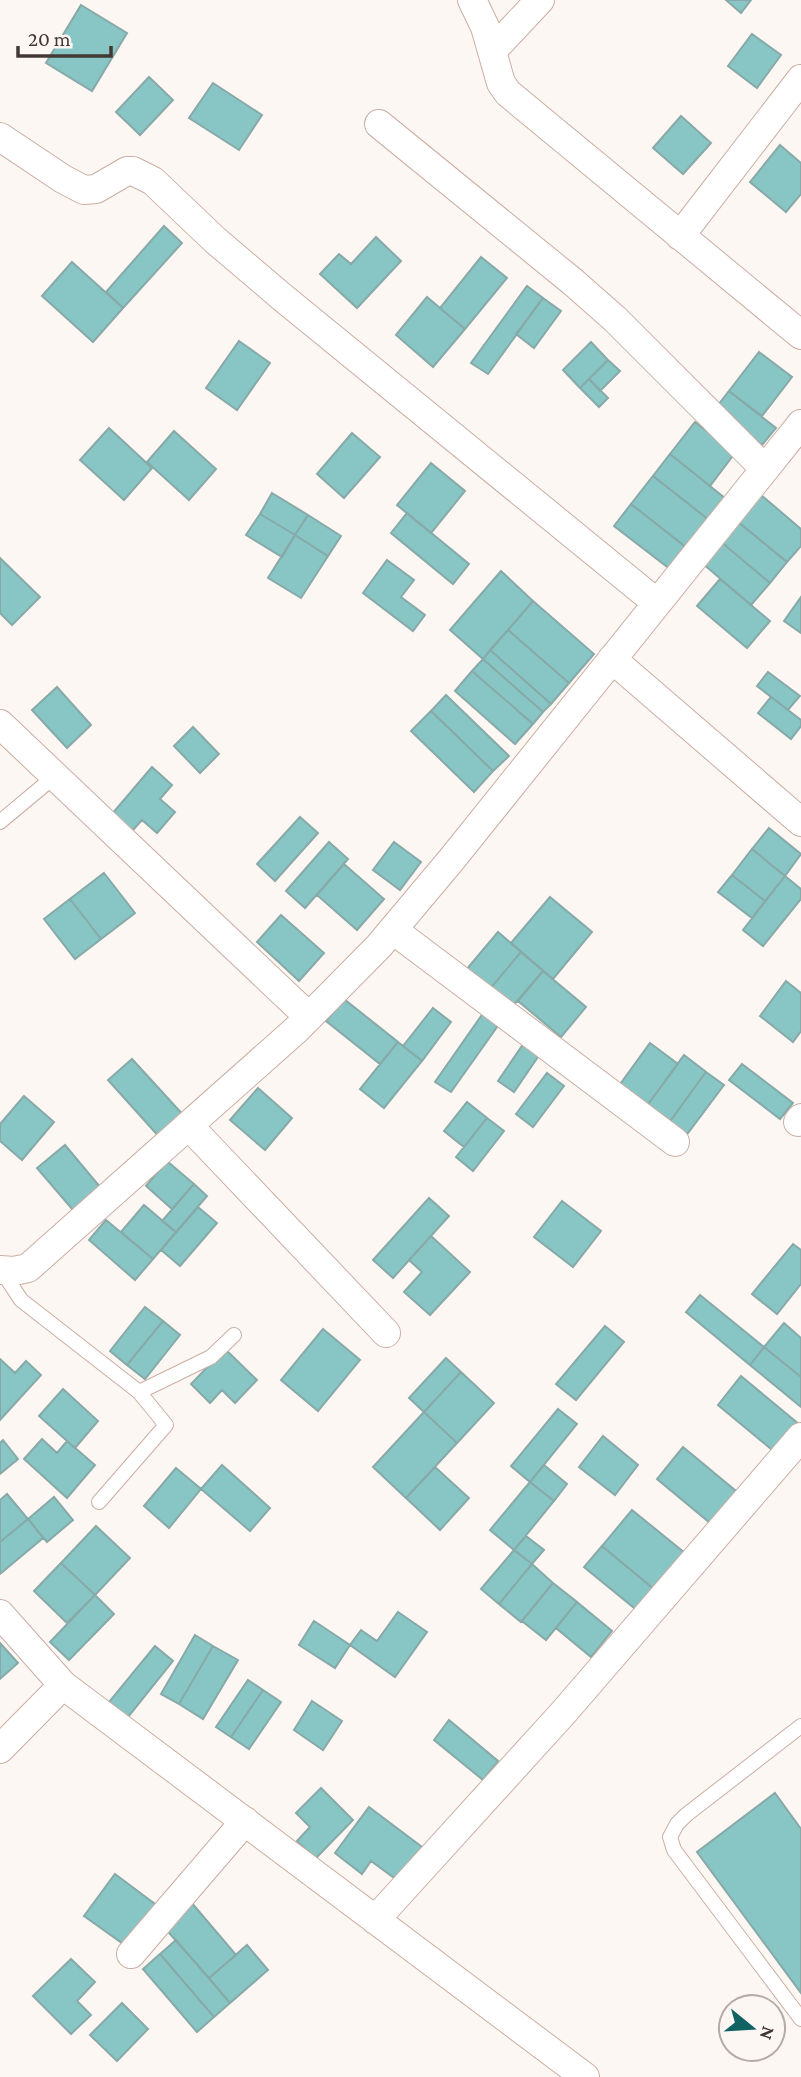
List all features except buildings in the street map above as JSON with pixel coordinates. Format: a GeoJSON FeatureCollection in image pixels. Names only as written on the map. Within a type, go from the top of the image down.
{"type":"FeatureCollection","features":[{"type":"Feature","properties":{"kind":"street"},"geometry":{"type":"LineString","coordinates":[[472,0],[493,50],[501,83],[508,93],[801,335]]}},
{"type":"Feature","properties":{"kind":"street"},"geometry":{"type":"LineString","coordinates":[[493,50],[540,0]]}},
{"type":"Feature","properties":{"kind":"street"},"geometry":{"type":"LineString","coordinates":[[680,236],[801,79]]}},
{"type":"Feature","properties":{"kind":"street"},"geometry":{"type":"LineString","coordinates":[[379,124],[573,282],[765,468]]}},
{"type":"Feature","properties":{"kind":"street"},"geometry":{"type":"LineString","coordinates":[[0,137],[63,180],[84,190],[96,189],[127,171],[133,171],[153,181],[263,281],[657,603]]}},
{"type":"Feature","properties":{"kind":"street"},"geometry":{"type":"LineString","coordinates":[[1,1270],[28,1268],[309,1017],[393,930],[801,424]]}},
{"type":"Feature","properties":{"kind":"street"},"geometry":{"type":"LineString","coordinates":[[612,659],[801,822]]}},
{"type":"Feature","properties":{"kind":"street"},"geometry":{"type":"LineString","coordinates":[[0,724],[309,1017]]}},
{"type":"Feature","properties":{"kind":"street"},"geometry":{"type":"LineString","coordinates":[[393,930],[675,1142]]}},
{"type":"Feature","properties":{"kind":"street"},"geometry":{"type":"LineString","coordinates":[[189,1126],[386,1333]]}},
{"type":"Feature","properties":{"kind":"street"},"geometry":{"type":"LineString","coordinates":[[375,1920],[564,1712],[801,1437]]}},
{"type":"Feature","properties":{"kind":"street"},"geometry":{"type":"LineString","coordinates":[[0,1614],[63,1685],[585,2077]]}},
{"type":"Feature","properties":{"kind":"street"},"geometry":{"type":"LineString","coordinates":[[0,1749],[63,1685]]}},
{"type":"Feature","properties":{"kind":"street"},"geometry":{"type":"LineString","coordinates":[[131,1954],[244,1821]]}},
{"type":"Feature","properties":{"kind":"lane"},"geometry":{"type":"LineString","coordinates":[[0,822],[55,776]]}},
{"type":"Feature","properties":{"kind":"lane"},"geometry":{"type":"LineString","coordinates":[[1,1270],[21,1300],[139,1392],[166,1425],[99,1502]]}},
{"type":"Feature","properties":{"kind":"lane"},"geometry":{"type":"LineString","coordinates":[[139,1392],[211,1357],[234,1335]]}},
{"type":"Feature","properties":{"kind":"lane"},"geometry":{"type":"LineString","coordinates":[[799,1731],[686,1815],[670,1837],[674,1850],[801,2019]]}}]}
